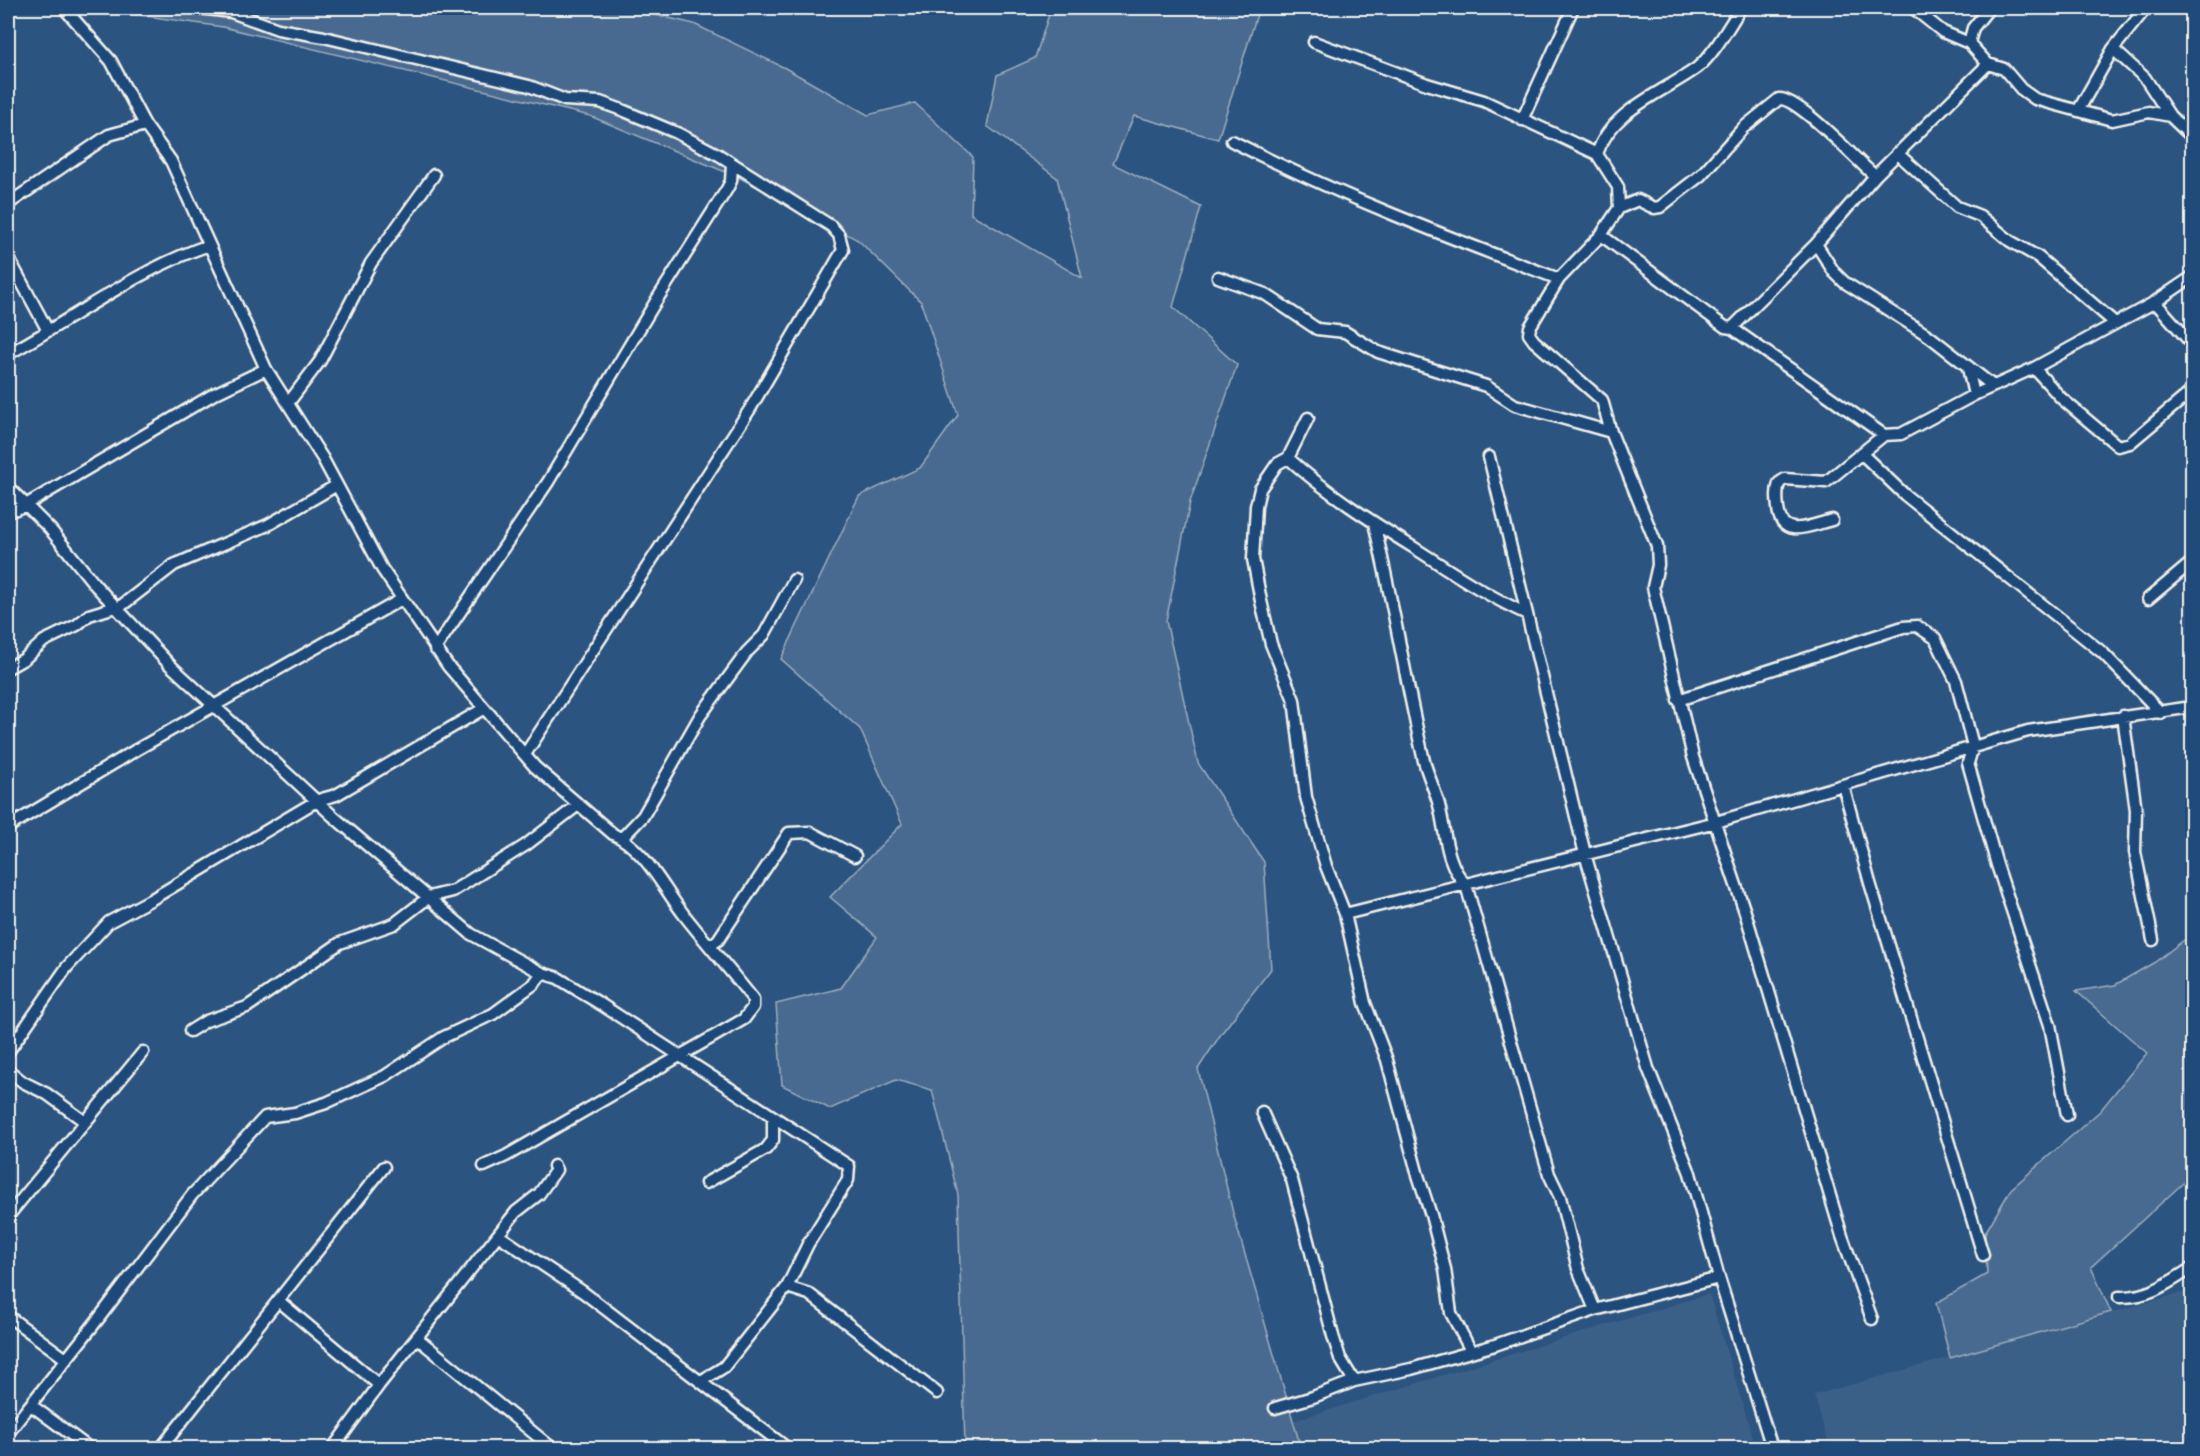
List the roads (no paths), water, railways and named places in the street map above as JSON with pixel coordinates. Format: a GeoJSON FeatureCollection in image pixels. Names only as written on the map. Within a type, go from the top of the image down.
{"type":"FeatureCollection","features":[{"type":"Feature","properties":{"kind":"street"},"geometry":{"type":"LineString","coordinates":[[64,8],[111,61],[145,125],[171,162],[266,369],[289,402],[337,485],[363,537],[435,649],[483,709],[526,753],[535,767],[578,806],[613,834],[622,838],[651,868],[706,942],[753,999],[753,1007],[744,1019],[484,1166]]}},
{"type":"Feature","properties":{"kind":"street"},"geometry":{"type":"LineString","coordinates":[[199,8],[231,12],[278,29],[334,39],[529,86],[565,100],[600,102],[677,133],[831,226],[839,235],[843,250],[750,409],[526,753]]}},
{"type":"Feature","properties":{"kind":"street"},"geometry":{"type":"LineString","coordinates":[[1522,120],[1573,8]]}},
{"type":"Feature","properties":{"kind":"street"},"geometry":{"type":"LineString","coordinates":[[1597,154],[1608,130],[1623,116],[1698,67],[1710,54],[1740,8]]}},
{"type":"Feature","properties":{"kind":"street"},"geometry":{"type":"LineString","coordinates":[[1913,8],[1943,32],[1969,43],[1988,63],[2004,69],[2021,89],[2035,99],[2112,120],[2149,112],[2170,116]]}},
{"type":"Feature","properties":{"kind":"street"},"geometry":{"type":"LineString","coordinates":[[1956,37],[1973,28],[1989,8]]}},
{"type":"Feature","properties":{"kind":"street"},"geometry":{"type":"LineString","coordinates":[[2078,111],[2113,49],[2146,8]]}},
{"type":"Feature","properties":{"kind":"street"},"geometry":{"type":"LineString","coordinates":[[1969,43],[1973,28]]}},
{"type":"Feature","properties":{"kind":"street"},"geometry":{"type":"LineString","coordinates":[[1314,42],[1426,84],[1484,101],[1597,154],[1618,187],[1619,208]]}},
{"type":"Feature","properties":{"kind":"street"},"geometry":{"type":"LineString","coordinates":[[2113,49],[2145,78],[2170,116],[2193,137]]}},
{"type":"Feature","properties":{"kind":"street"},"geometry":{"type":"LineString","coordinates":[[1732,328],[1816,244],[1897,153],[1988,63]]}},
{"type":"Feature","properties":{"kind":"street"},"geometry":{"type":"LineString","coordinates":[[1872,1319],[1805,1117],[1775,1009],[1694,757],[1678,700],[1653,587],[1658,564],[1657,546],[1611,432],[1602,400],[1529,334],[1530,327],[1559,279],[1601,235],[1619,208],[1632,200],[1638,200],[1657,208],[1667,202],[1701,175],[1743,128],[1779,99],[1784,99],[1796,106],[1835,136],[1850,156],[1875,176]]}},
{"type":"Feature","properties":{"kind":"street"},"geometry":{"type":"LineString","coordinates":[[8,204],[109,135],[145,125]]}},
{"type":"Feature","properties":{"kind":"street"},"geometry":{"type":"LineString","coordinates":[[1232,141],[1292,172],[1362,202],[1559,279]]}},
{"type":"Feature","properties":{"kind":"street"},"geometry":{"type":"LineString","coordinates":[[1897,153],[1957,207],[1980,216],[2010,242],[2038,257],[2115,322]]}},
{"type":"Feature","properties":{"kind":"street"},"geometry":{"type":"LineString","coordinates":[[435,649],[548,482],[656,301],[727,189],[731,182],[732,165]]}},
{"type":"Feature","properties":{"kind":"street"},"geometry":{"type":"LineString","coordinates":[[289,402],[320,360],[371,262],[434,175]]}},
{"type":"Feature","properties":{"kind":"street"},"geometry":{"type":"LineString","coordinates":[[1601,235],[1725,327],[1732,328],[1884,435],[1901,434],[1974,395],[2034,368],[2155,302],[2193,277]]}},
{"type":"Feature","properties":{"kind":"street"},"geometry":{"type":"LineString","coordinates":[[1816,244],[1834,272],[1844,282],[1929,336],[1993,386]]}},
{"type":"Feature","properties":{"kind":"street"},"geometry":{"type":"LineString","coordinates":[[8,354],[158,265],[209,245]]}},
{"type":"Feature","properties":{"kind":"street"},"geometry":{"type":"LineString","coordinates":[[8,257],[47,329]]}},
{"type":"Feature","properties":{"kind":"street"},"geometry":{"type":"LineString","coordinates":[[1218,277],[1264,294],[1317,329],[1345,332],[1378,352],[1486,386],[1515,405],[1611,432]]}},
{"type":"Feature","properties":{"kind":"street"},"geometry":{"type":"LineString","coordinates":[[2155,302],[2193,344]]}},
{"type":"Feature","properties":{"kind":"street"},"geometry":{"type":"LineString","coordinates":[[1968,368],[1974,395]]}},
{"type":"Feature","properties":{"kind":"street"},"geometry":{"type":"LineString","coordinates":[[2034,368],[2061,398],[2118,446],[2130,444],[2193,391]]}},
{"type":"Feature","properties":{"kind":"street"},"geometry":{"type":"LineString","coordinates":[[8,512],[24,506],[198,403],[266,369]]}},
{"type":"Feature","properties":{"kind":"street"},"geometry":{"type":"LineString","coordinates":[[1308,418],[1288,459],[1277,464],[1260,489],[1252,559],[1271,645],[1294,700],[1306,797],[1326,866],[1345,914],[1365,1003],[1387,1060],[1431,1215],[1444,1269],[1451,1313],[1471,1351]]}},
{"type":"Feature","properties":{"kind":"street"},"geometry":{"type":"LineString","coordinates":[[1832,520],[1798,529],[1783,524],[1779,519],[1777,501],[1779,483],[1785,478],[1826,482],[1884,435]]}},
{"type":"Feature","properties":{"kind":"street"},"geometry":{"type":"LineString","coordinates":[[1863,454],[1905,495],[2103,652],[2160,713]]}},
{"type":"Feature","properties":{"kind":"street"},"geometry":{"type":"LineString","coordinates":[[1489,457],[1585,854],[1648,1068],[1690,1173],[1719,1278],[1772,1449]]}},
{"type":"Feature","properties":{"kind":"street"},"geometry":{"type":"LineString","coordinates":[[1288,459],[1318,485],[1374,523],[1495,599],[1527,614]]}},
{"type":"Feature","properties":{"kind":"street"},"geometry":{"type":"LineString","coordinates":[[8,668],[24,659],[44,641],[77,625],[89,615],[116,608],[174,565],[268,525],[337,485]]}},
{"type":"Feature","properties":{"kind":"street"},"geometry":{"type":"LineString","coordinates":[[8,487],[24,506],[50,529],[116,608],[170,665],[334,818],[471,934],[542,973],[558,978],[846,1163],[850,1171],[848,1180],[807,1244],[788,1287],[724,1367],[701,1381]]}},
{"type":"Feature","properties":{"kind":"street"},"geometry":{"type":"LineString","coordinates":[[1374,523],[1395,611],[1425,764],[1438,803],[1450,862],[1466,885],[1549,1174],[1560,1197],[1578,1269],[1595,1310]]}},
{"type":"Feature","properties":{"kind":"street"},"geometry":{"type":"LineString","coordinates":[[2148,599],[2193,562]]}},
{"type":"Feature","properties":{"kind":"street"},"geometry":{"type":"LineString","coordinates":[[622,838],[643,816],[700,716],[747,652],[764,635],[794,580]]}},
{"type":"Feature","properties":{"kind":"street"},"geometry":{"type":"LineString","coordinates":[[8,827],[402,599]]}},
{"type":"Feature","properties":{"kind":"street"},"geometry":{"type":"LineString","coordinates":[[1678,700],[1903,627],[1917,626],[1926,630],[1942,647],[1956,681],[1973,746],[1968,763],[1997,865],[2050,1025],[2067,1115]]}},
{"type":"Feature","properties":{"kind":"street"},"geometry":{"type":"LineString","coordinates":[[1345,914],[1716,822],[2028,731],[2193,707]]}},
{"type":"Feature","properties":{"kind":"street"},"geometry":{"type":"LineString","coordinates":[[8,1052],[67,967],[109,922],[318,801],[336,795],[483,709]]}},
{"type":"Feature","properties":{"kind":"street"},"geometry":{"type":"LineString","coordinates":[[2123,716],[2136,810],[2135,852],[2153,940]]}},
{"type":"Feature","properties":{"kind":"street"},"geometry":{"type":"LineString","coordinates":[[1843,785],[1870,883],[1983,1254]]}},
{"type":"Feature","properties":{"kind":"street"},"geometry":{"type":"LineString","coordinates":[[190,1031],[206,1021],[247,1007],[340,943],[394,924],[429,897],[453,891],[502,860],[578,806]]}},
{"type":"Feature","properties":{"kind":"street"},"geometry":{"type":"LineString","coordinates":[[706,942],[711,945],[718,939],[789,833],[810,832],[855,856]]}},
{"type":"Feature","properties":{"kind":"street"},"geometry":{"type":"LineString","coordinates":[[8,1433],[192,1194],[265,1117],[295,1113],[326,1103],[385,1076],[444,1036],[493,1014],[534,984],[542,973]]}},
{"type":"Feature","properties":{"kind":"street"},"geometry":{"type":"LineString","coordinates":[[8,1216],[143,1052]]}},
{"type":"Feature","properties":{"kind":"street"},"geometry":{"type":"LineString","coordinates":[[8,1070],[23,1082],[47,1094],[84,1121]]}},
{"type":"Feature","properties":{"kind":"street"},"geometry":{"type":"LineString","coordinates":[[1262,1112],[1292,1180],[1333,1336],[1340,1358],[1354,1381]]}},
{"type":"Feature","properties":{"kind":"street"},"geometry":{"type":"LineString","coordinates":[[706,1183],[766,1149],[773,1140],[773,1118]]}},
{"type":"Feature","properties":{"kind":"street"},"geometry":{"type":"LineString","coordinates":[[333,1449],[379,1385],[516,1212],[548,1183],[556,1170],[554,1166]]}},
{"type":"Feature","properties":{"kind":"street"},"geometry":{"type":"LineString","coordinates":[[161,1449],[280,1302],[327,1237],[384,1167]]}},
{"type":"Feature","properties":{"kind":"street"},"geometry":{"type":"LineString","coordinates":[[498,1235],[583,1292],[786,1448]]}},
{"type":"Feature","properties":{"kind":"street"},"geometry":{"type":"LineString","coordinates":[[2119,1297],[2136,1298],[2151,1294],[2193,1268]]}},
{"type":"Feature","properties":{"kind":"street"},"geometry":{"type":"LineString","coordinates":[[1275,1408],[1313,1397],[1354,1381],[1432,1364],[1546,1329],[1595,1310],[1719,1278]]}},
{"type":"Feature","properties":{"kind":"street"},"geometry":{"type":"LineString","coordinates":[[788,1287],[809,1294],[937,1393]]}},
{"type":"Feature","properties":{"kind":"street"},"geometry":{"type":"LineString","coordinates":[[280,1302],[379,1385]]}},
{"type":"Feature","properties":{"kind":"street"},"geometry":{"type":"LineString","coordinates":[[8,1316],[66,1359]]}},
{"type":"Feature","properties":{"kind":"street"},"geometry":{"type":"LineString","coordinates":[[417,1338],[552,1449]]}},
{"type":"Feature","properties":{"kind":"street"},"geometry":{"type":"LineString","coordinates":[[31,1405],[89,1449]]}}]}
